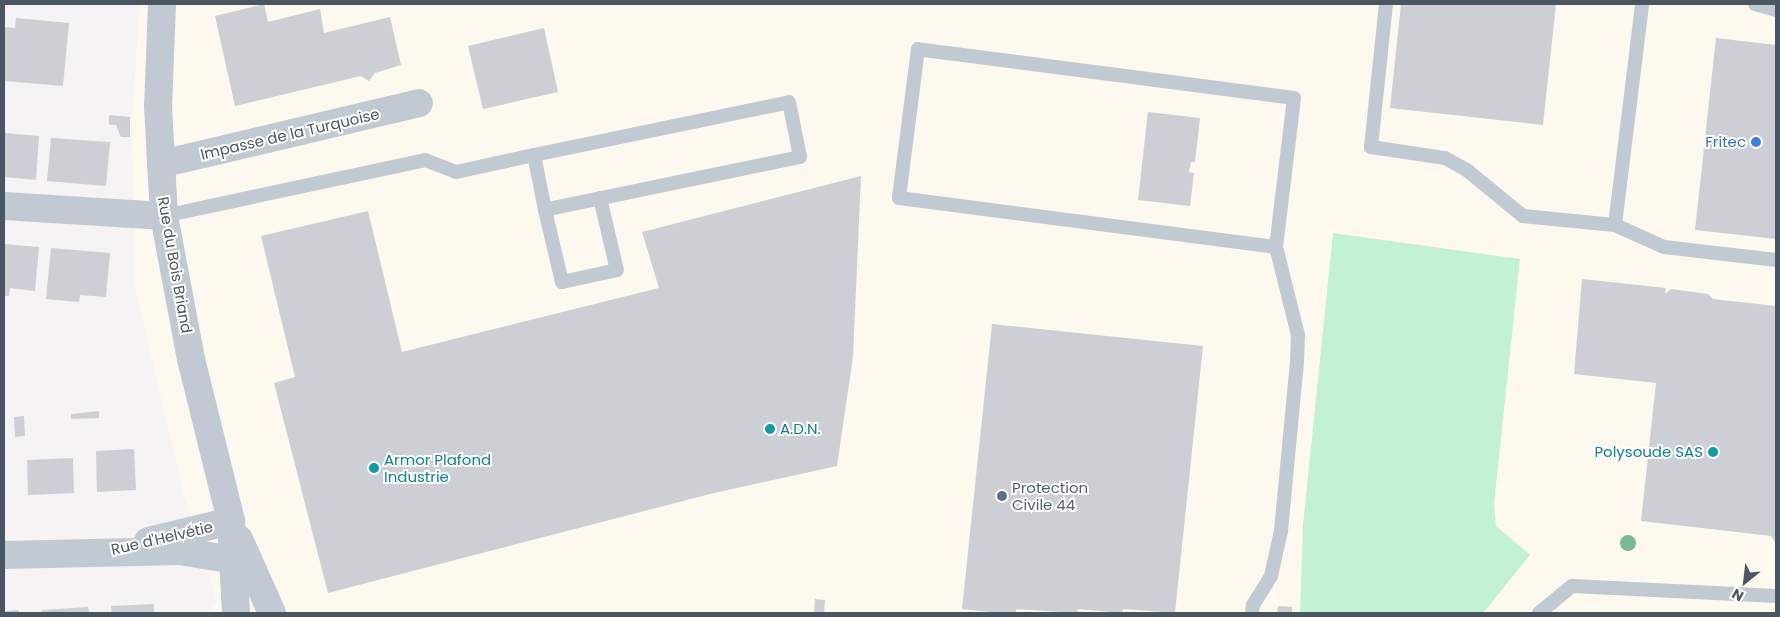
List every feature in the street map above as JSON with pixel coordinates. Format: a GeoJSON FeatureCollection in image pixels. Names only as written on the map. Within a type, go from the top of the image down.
{"type":"FeatureCollection","features":[{"type":"Feature","properties":{"kind":"street","name":"Rue du Bois Briand"},"geometry":{"type":"LineString","coordinates":[[162,4],[158,106],[164,216],[192,359],[231,521],[272,613]]}},
{"type":"Feature","properties":{"kind":"street","name":"Impasse de la Turquoise"},"geometry":{"type":"LineString","coordinates":[[161,164],[420,103]]}},
{"type":"Feature","properties":{"kind":"street"},"geometry":{"type":"LineString","coordinates":[[4,206],[164,216]]}},
{"type":"Feature","properties":{"kind":"street","name":"Rue du Bois Briand"},"geometry":{"type":"LineString","coordinates":[[231,521],[236,613]]}},
{"type":"Feature","properties":{"kind":"street","name":"Rue d'Helvétie"},"geometry":{"type":"LineString","coordinates":[[93,554],[231,521]]}},
{"type":"Feature","properties":{"kind":"street","name":"Rue d'Helvétie"},"geometry":{"type":"LineString","coordinates":[[4,555],[180,551],[233,560]]}},
{"type":"Feature","properties":{"kind":"lane"},"geometry":{"type":"LineString","coordinates":[[1386,4],[1370,147],[1445,158],[1468,171],[1522,216],[1615,225],[1664,247],[1776,260]]}},
{"type":"Feature","properties":{"kind":"lane"},"geometry":{"type":"LineString","coordinates":[[1615,225],[1642,4]]}},
{"type":"Feature","properties":{"kind":"lane"},"geometry":{"type":"LineString","coordinates":[[1756,4],[1776,10]]}},
{"type":"Feature","properties":{"kind":"lane"},"geometry":{"type":"LineString","coordinates":[[1252,613],[1253,606],[1271,576],[1281,531],[1296,362],[1298,334],[1276,246],[1294,98],[918,49],[900,198],[1276,246]]}},
{"type":"Feature","properties":{"kind":"lane"},"geometry":{"type":"LineString","coordinates":[[164,216],[425,160],[456,172],[789,102],[800,157],[545,210]]}},
{"type":"Feature","properties":{"kind":"lane"},"geometry":{"type":"LineString","coordinates":[[534,155],[562,282],[617,270],[600,198]]}},
{"type":"Feature","properties":{"kind":"lane"},"geometry":{"type":"LineString","coordinates":[[1539,613],[1572,586],[1776,596]]}},
{"type":"Feature","properties":{"kind":"shaded area"},"geometry":{"type":"Polygon","coordinates":[[[140,4],[1776,4],[1776,613],[207,613],[217,601],[183,492],[134,283],[132,118],[140,4]]]}},
{"type":"Feature","properties":{"kind":"green space"},"geometry":{"type":"Polygon","coordinates":[[[1333,233],[1520,259],[1494,504],[1496,526],[1530,555],[1483,613],[1300,613],[1303,525],[1333,233]]]}},
{"type":"Feature","properties":{"kind":"building"},"geometry":{"type":"Polygon","coordinates":[[[264,4],[268,22],[320,9],[324,33],[390,17],[401,65],[375,73],[369,81],[361,76],[235,106],[215,16],[264,4]]]}},
{"type":"Feature","properties":{"kind":"building"},"geometry":{"type":"Polygon","coordinates":[[[1401,4],[1556,4],[1543,125],[1390,108],[1401,4]]]}},
{"type":"Feature","properties":{"kind":"building"},"geometry":{"type":"Polygon","coordinates":[[[16,18],[69,23],[63,86],[4,81],[4,27],[15,28],[16,18]]]}},
{"type":"Feature","properties":{"kind":"building"},"geometry":{"type":"Polygon","coordinates":[[[544,28],[558,92],[483,109],[468,46],[544,28]]]}},
{"type":"Feature","properties":{"kind":"building"},"geometry":{"type":"Polygon","coordinates":[[[1716,38],[1776,45],[1776,239],[1695,230],[1716,38]]]}},
{"type":"Feature","properties":{"kind":"building"},"geometry":{"type":"Polygon","coordinates":[[[1148,112],[1200,118],[1195,162],[1191,162],[1189,172],[1194,173],[1190,206],[1138,200],[1148,112]]]}},
{"type":"Feature","properties":{"kind":"building"},"geometry":{"type":"Polygon","coordinates":[[[109,115],[130,117],[130,137],[121,137],[116,125],[109,125],[109,115]]]}},
{"type":"Feature","properties":{"kind":"building"},"geometry":{"type":"Polygon","coordinates":[[[4,133],[39,136],[36,180],[4,177],[4,133]]]}},
{"type":"Feature","properties":{"kind":"building"},"geometry":{"type":"Polygon","coordinates":[[[51,138],[110,142],[106,186],[47,181],[51,138]]]}},
{"type":"Feature","properties":{"kind":"building"},"geometry":{"type":"Polygon","coordinates":[[[861,176],[853,357],[837,466],[714,493],[328,593],[274,383],[295,377],[261,236],[368,211],[402,352],[659,288],[642,232],[861,176]]]}},
{"type":"Feature","properties":{"kind":"building"},"geometry":{"type":"Polygon","coordinates":[[[4,244],[39,247],[35,291],[10,288],[9,296],[4,296],[4,244]]]}},
{"type":"Feature","properties":{"kind":"building"},"geometry":{"type":"Polygon","coordinates":[[[51,248],[110,253],[106,297],[80,295],[79,302],[46,299],[51,248]]]}},
{"type":"Feature","properties":{"kind":"building","name":"Polysoude SAS"},"geometry":{"type":"Polygon","coordinates":[[[1582,279],[1666,288],[1665,294],[1671,289],[1708,294],[1713,299],[1776,306],[1776,544],[1771,536],[1641,521],[1656,383],[1574,374],[1582,279]]]}},
{"type":"Feature","properties":{"kind":"building"},"geometry":{"type":"Polygon","coordinates":[[[992,324],[1203,346],[1175,613],[1123,609],[1122,613],[1078,609],[1077,613],[1016,609],[1016,613],[999,613],[962,609],[992,324]]]}},
{"type":"Feature","properties":{"kind":"building"},"geometry":{"type":"Polygon","coordinates":[[[99,411],[99,418],[71,419],[71,414],[99,411]]]}},
{"type":"Feature","properties":{"kind":"building"},"geometry":{"type":"Polygon","coordinates":[[[24,416],[25,436],[15,437],[14,417],[24,416]]]}},
{"type":"Feature","properties":{"kind":"building"},"geometry":{"type":"Polygon","coordinates":[[[134,449],[136,490],[97,492],[96,451],[134,449]]]}},
{"type":"Feature","properties":{"kind":"building"},"geometry":{"type":"Polygon","coordinates":[[[73,458],[74,493],[28,495],[27,460],[73,458]]]}},
{"type":"Feature","properties":{"kind":"building"},"geometry":{"type":"Polygon","coordinates":[[[815,599],[825,600],[824,613],[814,613],[815,599]]]}},
{"type":"Feature","properties":{"kind":"building"},"geometry":{"type":"Polygon","coordinates":[[[154,604],[154,613],[112,613],[111,606],[154,604]]]}},
{"type":"Feature","properties":{"kind":"building"},"geometry":{"type":"Polygon","coordinates":[[[1278,606],[1292,607],[1292,613],[1277,613],[1278,606]]]}},
{"type":"Feature","properties":{"kind":"building"},"geometry":{"type":"Polygon","coordinates":[[[88,607],[89,613],[42,613],[42,610],[88,607]]]}},
{"type":"Feature","properties":{"kind":"building"},"geometry":{"type":"Polygon","coordinates":[[[19,610],[19,613],[4,613],[4,611],[19,610]]]}},
{"type":"Feature","properties":{"kind":"place","name":"Fritec"},"geometry":{"type":"Point","coordinates":[1756,142]}},
{"type":"Feature","properties":{"kind":"place","name":"A.D.N."},"geometry":{"type":"Point","coordinates":[770,429]}},
{"type":"Feature","properties":{"kind":"place","name":"Polysoude SAS"},"geometry":{"type":"Point","coordinates":[1713,452]}},
{"type":"Feature","properties":{"kind":"place","name":"Armor Plafond Industrie"},"geometry":{"type":"Point","coordinates":[374,468]}},
{"type":"Feature","properties":{"kind":"place","name":"Protection Civile 44"},"geometry":{"type":"Point","coordinates":[1002,496]}}]}
